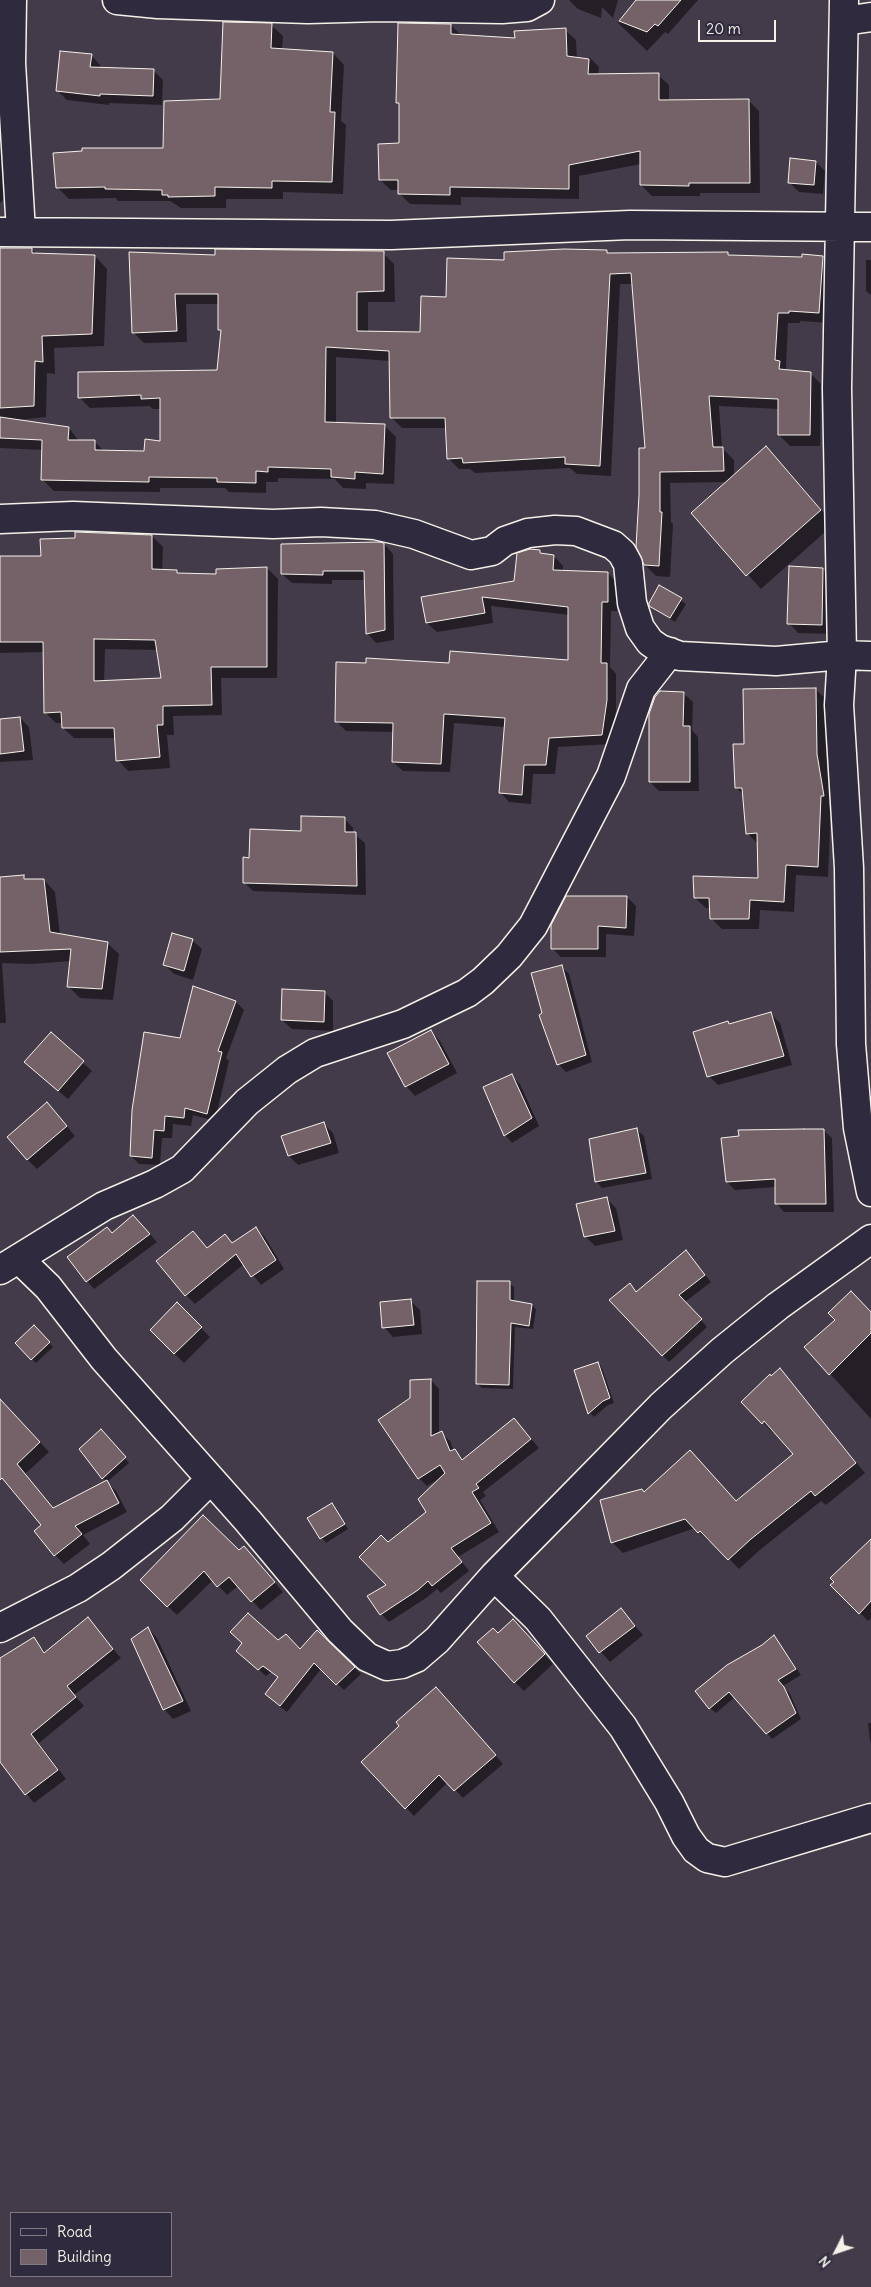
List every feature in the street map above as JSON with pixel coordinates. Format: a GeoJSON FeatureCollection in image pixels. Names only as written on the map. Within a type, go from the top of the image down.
{"type":"FeatureCollection","features":[{"type":"Feature","properties":{"kind":"street"},"geometry":{"type":"LineString","coordinates":[[12,0],[11,62],[15,154],[10,232],[391,235],[630,225],[724,228],[871,227]]}},
{"type":"Feature","properties":{"kind":"street"},"geometry":{"type":"LineString","coordinates":[[118,0],[502,9],[527,7],[540,0]]}},
{"type":"Feature","properties":{"kind":"street"},"geometry":{"type":"LineString","coordinates":[[871,17],[844,11],[837,388],[842,655],[839,705],[860,869],[850,1044],[858,1128],[871,1192]]}},
{"type":"Feature","properties":{"kind":"street"},"geometry":{"type":"LineString","coordinates":[[0,519],[73,516],[273,524],[321,522],[375,525],[414,534],[471,555],[492,551],[506,541],[528,532],[576,531],[613,545],[622,553],[628,564],[632,603],[640,628],[650,642],[670,652],[680,656],[776,661],[842,655],[871,656]]}},
{"type":"Feature","properties":{"kind":"street"},"geometry":{"type":"LineString","coordinates":[[670,652],[641,689],[611,776],[533,926],[523,941],[503,962],[467,993],[449,1003],[403,1024],[315,1053],[301,1061],[247,1102],[182,1169],[155,1184],[104,1206],[40,1244],[10,1265],[48,1287],[104,1359],[340,1631],[367,1657],[387,1666],[402,1664],[416,1658],[437,1640],[494,1576],[661,1406],[722,1351],[778,1306],[871,1239]]}},
{"type":"Feature","properties":{"kind":"street"},"geometry":{"type":"LineString","coordinates":[[0,1628],[78,1588],[111,1566],[172,1518],[210,1480]]}},
{"type":"Feature","properties":{"kind":"street"},"geometry":{"type":"LineString","coordinates":[[494,1576],[538,1619],[623,1727],[670,1802],[686,1836],[696,1850],[707,1858],[725,1862],[871,1818]]}},
{"type":"Feature","properties":{"kind":"building"},"geometry":{"type":"Polygon","coordinates":[[[636,0],[681,0],[658,26],[655,24],[647,32],[619,21],[636,0]]]}},
{"type":"Feature","properties":{"kind":"building"},"geometry":{"type":"Polygon","coordinates":[[[223,22],[272,23],[271,48],[333,52],[330,112],[335,112],[332,182],[272,181],[272,188],[215,187],[215,196],[168,197],[168,195],[162,195],[162,190],[105,189],[105,187],[56,188],[53,153],[82,151],[82,148],[163,148],[164,101],[220,99],[223,22]]]}},
{"type":"Feature","properties":{"kind":"building"},"geometry":{"type":"Polygon","coordinates":[[[398,23],[451,24],[451,34],[515,38],[514,31],[566,28],[567,56],[589,59],[588,74],[659,73],[659,100],[749,99],[750,183],[689,183],[689,186],[640,185],[640,151],[569,165],[569,189],[450,187],[450,195],[398,194],[398,180],[379,180],[378,144],[399,143],[399,103],[396,103],[398,23]]]}},
{"type":"Feature","properties":{"kind":"building"},"geometry":{"type":"Polygon","coordinates":[[[60,51],[92,54],[90,67],[154,69],[153,96],[100,94],[100,96],[56,91],[60,51]]]}},
{"type":"Feature","properties":{"kind":"building"},"geometry":{"type":"Polygon","coordinates":[[[790,158],[816,161],[814,185],[788,183],[790,158]]]}},
{"type":"Feature","properties":{"kind":"building"},"geometry":{"type":"Polygon","coordinates":[[[0,248],[32,248],[32,253],[95,255],[92,334],[42,336],[43,362],[35,361],[34,406],[0,408],[0,248]]]}},
{"type":"Feature","properties":{"kind":"building"},"geometry":{"type":"Polygon","coordinates":[[[215,249],[384,251],[384,291],[357,292],[357,331],[420,332],[421,296],[446,297],[447,258],[504,260],[504,252],[564,249],[607,250],[607,253],[728,252],[728,255],[802,257],[802,254],[823,256],[819,313],[789,311],[789,313],[778,313],[775,360],[780,361],[779,369],[811,372],[810,435],[778,435],[778,399],[709,396],[713,447],[723,447],[724,471],[660,472],[660,512],[662,512],[659,566],[644,565],[636,547],[639,448],[645,448],[631,273],[610,274],[600,466],[565,464],[565,457],[463,463],[462,458],[447,459],[445,418],[390,418],[389,351],[326,347],[325,422],[385,424],[383,474],[355,472],[355,479],[331,477],[331,469],[268,467],[268,472],[256,471],[256,483],[217,482],[217,478],[149,477],[149,482],[41,480],[42,440],[0,438],[0,417],[69,427],[68,440],[95,440],[95,450],[144,451],[145,439],[160,441],[160,398],[141,399],[141,395],[78,398],[78,372],[217,370],[221,330],[218,330],[218,294],[175,294],[177,331],[132,333],[129,252],[215,255],[215,249]]]}},
{"type":"Feature","properties":{"kind":"building"},"geometry":{"type":"Polygon","coordinates":[[[766,446],[821,510],[746,576],[691,513],[766,446]]]}},
{"type":"Feature","properties":{"kind":"building"},"geometry":{"type":"Polygon","coordinates":[[[75,532],[152,535],[152,569],[177,570],[177,573],[216,574],[216,569],[267,567],[267,667],[211,667],[212,705],[163,706],[163,725],[157,725],[160,757],[116,761],[114,728],[62,728],[61,712],[44,713],[43,642],[0,642],[0,556],[41,556],[40,539],[75,538],[75,532]],[[94,639],[94,681],[161,678],[155,640],[94,639]]]}},
{"type":"Feature","properties":{"kind":"building"},"geometry":{"type":"Polygon","coordinates":[[[384,543],[385,630],[366,634],[364,571],[323,571],[323,575],[281,574],[281,544],[384,543]]]}},
{"type":"Feature","properties":{"kind":"building"},"geometry":{"type":"Polygon","coordinates":[[[530,549],[554,555],[553,570],[608,572],[608,602],[602,602],[601,663],[607,663],[607,700],[602,735],[549,738],[546,765],[524,765],[522,795],[499,793],[505,718],[444,714],[441,764],[392,762],[393,723],[335,722],[336,662],[366,663],[366,658],[449,663],[450,651],[568,660],[568,607],[482,597],[485,613],[426,623],[421,597],[514,581],[517,553],[530,549]]]}},
{"type":"Feature","properties":{"kind":"building"},"geometry":{"type":"Polygon","coordinates":[[[789,566],[823,568],[822,625],[787,624],[789,566]]]}},
{"type":"Feature","properties":{"kind":"building"},"geometry":{"type":"Polygon","coordinates":[[[659,585],[682,598],[670,618],[649,606],[659,585]]]}},
{"type":"Feature","properties":{"kind":"building"},"geometry":{"type":"Polygon","coordinates":[[[816,688],[817,754],[824,796],[821,796],[818,867],[786,865],[784,902],[750,900],[749,919],[710,919],[709,898],[694,898],[693,876],[758,878],[757,833],[746,834],[742,788],[735,788],[733,744],[744,744],[743,689],[816,688]]]}},
{"type":"Feature","properties":{"kind":"building"},"geometry":{"type":"Polygon","coordinates":[[[660,691],[684,692],[683,726],[690,726],[690,782],[649,782],[649,714],[655,697],[660,691]]]}},
{"type":"Feature","properties":{"kind":"building"},"geometry":{"type":"Polygon","coordinates":[[[20,717],[24,751],[0,754],[0,719],[20,717]]]}},
{"type":"Feature","properties":{"kind":"building"},"geometry":{"type":"Polygon","coordinates":[[[301,816],[345,817],[345,832],[356,832],[357,886],[243,883],[243,857],[249,858],[250,829],[301,831],[301,816]]]}},
{"type":"Feature","properties":{"kind":"building"},"geometry":{"type":"Polygon","coordinates":[[[24,875],[24,879],[44,879],[50,932],[108,942],[102,989],[67,987],[71,949],[0,952],[0,877],[24,875]]]}},
{"type":"Feature","properties":{"kind":"building"},"geometry":{"type":"Polygon","coordinates":[[[566,896],[627,896],[626,928],[598,926],[598,949],[551,949],[551,925],[566,896]]]}},
{"type":"Feature","properties":{"kind":"building"},"geometry":{"type":"Polygon","coordinates":[[[172,933],[193,939],[184,971],[163,965],[172,933]]]}},
{"type":"Feature","properties":{"kind":"building"},"geometry":{"type":"Polygon","coordinates":[[[562,965],[586,1055],[557,1065],[539,1015],[542,1013],[531,973],[562,965]]]}},
{"type":"Feature","properties":{"kind":"building"},"geometry":{"type":"Polygon","coordinates":[[[193,986],[236,1001],[218,1051],[222,1052],[207,1114],[185,1108],[184,1118],[165,1116],[164,1131],[154,1130],[152,1158],[130,1156],[132,1110],[144,1032],[180,1038],[193,986]]]}},
{"type":"Feature","properties":{"kind":"building"},"geometry":{"type":"Polygon","coordinates":[[[282,989],[325,991],[324,1022],[281,1020],[282,989]]]}},
{"type":"Feature","properties":{"kind":"building"},"geometry":{"type":"Polygon","coordinates":[[[771,1012],[784,1056],[707,1077],[693,1032],[728,1021],[729,1024],[771,1012]]]}},
{"type":"Feature","properties":{"kind":"building"},"geometry":{"type":"Polygon","coordinates":[[[431,1030],[449,1064],[405,1087],[387,1053],[431,1030]]]}},
{"type":"Feature","properties":{"kind":"building"},"geometry":{"type":"Polygon","coordinates":[[[51,1032],[84,1061],[58,1091],[24,1062],[51,1032]]]}},
{"type":"Feature","properties":{"kind":"building"},"geometry":{"type":"Polygon","coordinates":[[[512,1074],[532,1118],[504,1136],[483,1087],[512,1074]]]}},
{"type":"Feature","properties":{"kind":"building"},"geometry":{"type":"Polygon","coordinates":[[[47,1102],[67,1126],[27,1160],[7,1137],[47,1102]]]}},
{"type":"Feature","properties":{"kind":"building"},"geometry":{"type":"Polygon","coordinates":[[[324,1122],[331,1143],[288,1156],[281,1136],[324,1122]]]}},
{"type":"Feature","properties":{"kind":"building"},"geometry":{"type":"Polygon","coordinates":[[[637,1128],[646,1173],[595,1182],[589,1139],[637,1128]]]}},
{"type":"Feature","properties":{"kind":"building"},"geometry":{"type":"Polygon","coordinates":[[[824,1129],[826,1204],[775,1204],[775,1179],[726,1182],[721,1138],[739,1136],[738,1130],[824,1129]]]}},
{"type":"Feature","properties":{"kind":"building"},"geometry":{"type":"Polygon","coordinates":[[[607,1197],[615,1231],[584,1237],[576,1204],[607,1197]]]}},
{"type":"Feature","properties":{"kind":"building"},"geometry":{"type":"Polygon","coordinates":[[[133,1215],[150,1234],[86,1282],[67,1257],[107,1227],[112,1233],[133,1215]]]}},
{"type":"Feature","properties":{"kind":"building"},"geometry":{"type":"Polygon","coordinates":[[[256,1227],[276,1260],[251,1277],[236,1254],[185,1296],[156,1261],[193,1231],[207,1248],[225,1234],[232,1243],[256,1227]]]}},
{"type":"Feature","properties":{"kind":"building"},"geometry":{"type":"Polygon","coordinates":[[[686,1250],[705,1275],[679,1295],[702,1319],[662,1356],[609,1300],[630,1283],[636,1292],[686,1250]]]}},
{"type":"Feature","properties":{"kind":"building"},"geometry":{"type":"Polygon","coordinates":[[[477,1281],[510,1281],[510,1300],[532,1304],[529,1326],[511,1323],[509,1385],[476,1384],[477,1281]]]}},
{"type":"Feature","properties":{"kind":"building"},"geometry":{"type":"Polygon","coordinates":[[[851,1291],[871,1312],[871,1333],[829,1375],[804,1347],[835,1320],[828,1313],[851,1291]]]}},
{"type":"Feature","properties":{"kind":"building"},"geometry":{"type":"Polygon","coordinates":[[[411,1299],[414,1325],[382,1328],[380,1302],[411,1299]]]}},
{"type":"Feature","properties":{"kind":"building"},"geometry":{"type":"Polygon","coordinates":[[[177,1302],[202,1327],[174,1354],[150,1330],[177,1302]]]}},
{"type":"Feature","properties":{"kind":"building"},"geometry":{"type":"Polygon","coordinates":[[[34,1325],[50,1342],[31,1360],[15,1343],[34,1325]]]}},
{"type":"Feature","properties":{"kind":"building"},"geometry":{"type":"Polygon","coordinates":[[[598,1362],[610,1398],[603,1401],[588,1414],[574,1370],[598,1362]]]}},
{"type":"Feature","properties":{"kind":"building"},"geometry":{"type":"Polygon","coordinates":[[[780,1368],[856,1463],[815,1496],[811,1491],[728,1560],[700,1531],[698,1533],[685,1519],[611,1543],[600,1500],[642,1489],[644,1492],[690,1450],[736,1501],[793,1454],[764,1421],[762,1424],[741,1402],[770,1374],[771,1376],[780,1368]]]}},
{"type":"Feature","properties":{"kind":"building"},"geometry":{"type":"Polygon","coordinates":[[[431,1379],[431,1436],[442,1431],[450,1451],[455,1449],[462,1460],[514,1418],[531,1439],[476,1484],[479,1488],[472,1492],[491,1523],[451,1548],[462,1562],[432,1586],[428,1581],[418,1590],[380,1615],[367,1596],[386,1585],[359,1557],[381,1535],[388,1542],[426,1512],[418,1499],[445,1473],[440,1465],[418,1479],[378,1420],[410,1398],[410,1380],[431,1379]]]}},
{"type":"Feature","properties":{"kind":"building"},"geometry":{"type":"Polygon","coordinates":[[[0,1399],[40,1442],[17,1464],[53,1508],[107,1480],[119,1503],[75,1526],[82,1534],[54,1556],[34,1531],[41,1525],[2,1478],[0,1480],[0,1399]]]}},
{"type":"Feature","properties":{"kind":"building"},"geometry":{"type":"Polygon","coordinates":[[[101,1429],[126,1457],[102,1479],[79,1449],[101,1429]]]}},
{"type":"Feature","properties":{"kind":"building"},"geometry":{"type":"Polygon","coordinates":[[[332,1503],[345,1524],[320,1539],[307,1518],[332,1503]]]}},
{"type":"Feature","properties":{"kind":"building"},"geometry":{"type":"Polygon","coordinates":[[[203,1515],[239,1550],[244,1546],[275,1582],[251,1602],[229,1577],[217,1587],[204,1571],[167,1607],[140,1580],[203,1515]]]}},
{"type":"Feature","properties":{"kind":"building"},"geometry":{"type":"Polygon","coordinates":[[[871,1539],[871,1601],[859,1614],[830,1585],[834,1582],[830,1578],[871,1539]]]}},
{"type":"Feature","properties":{"kind":"building"},"geometry":{"type":"Polygon","coordinates":[[[621,1608],[635,1626],[599,1653],[586,1636],[621,1608]]]}},
{"type":"Feature","properties":{"kind":"building"},"geometry":{"type":"Polygon","coordinates":[[[248,1613],[278,1640],[286,1634],[300,1649],[317,1630],[355,1667],[336,1685],[314,1663],[280,1706],[265,1694],[278,1677],[263,1666],[258,1670],[236,1651],[242,1643],[230,1632],[248,1613]]]}},
{"type":"Feature","properties":{"kind":"building"},"geometry":{"type":"Polygon","coordinates":[[[88,1617],[113,1649],[67,1686],[76,1697],[31,1734],[58,1770],[25,1795],[0,1762],[0,1658],[34,1637],[44,1653],[88,1617]]]}},
{"type":"Feature","properties":{"kind":"building"},"geometry":{"type":"Polygon","coordinates":[[[513,1619],[545,1654],[514,1683],[477,1642],[493,1628],[498,1633],[513,1619]]]}},
{"type":"Feature","properties":{"kind":"building"},"geometry":{"type":"Polygon","coordinates":[[[148,1627],[183,1701],[163,1710],[131,1639],[148,1627]]]}},
{"type":"Feature","properties":{"kind":"building"},"geometry":{"type":"Polygon","coordinates":[[[774,1635],[796,1669],[778,1680],[784,1687],[796,1713],[766,1734],[729,1692],[709,1709],[695,1691],[727,1665],[762,1645],[774,1635]]]}},
{"type":"Feature","properties":{"kind":"building"},"geometry":{"type":"Polygon","coordinates":[[[436,1687],[496,1755],[454,1791],[439,1775],[405,1809],[361,1762],[399,1726],[396,1722],[436,1687]]]}}]}
